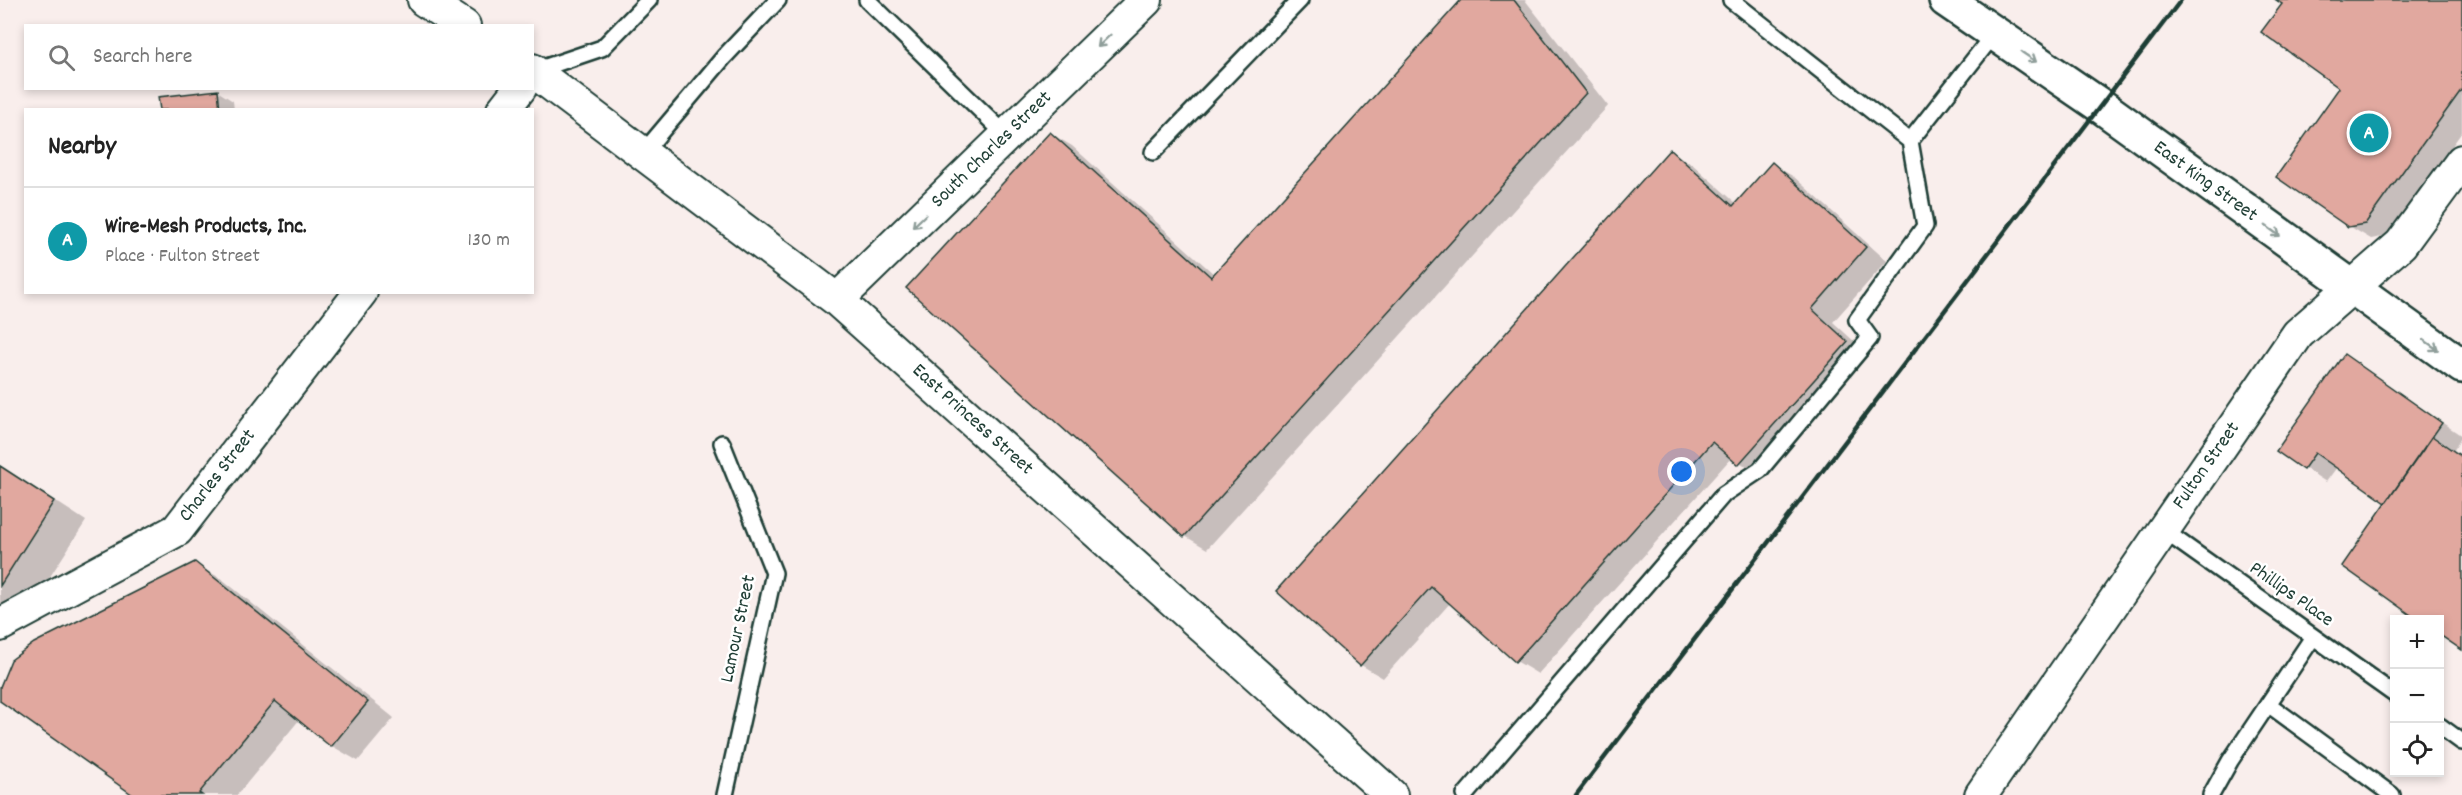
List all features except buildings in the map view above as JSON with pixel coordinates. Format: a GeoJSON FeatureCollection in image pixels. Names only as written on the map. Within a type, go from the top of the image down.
{"type":"FeatureCollection","features":[{"type":"Feature","properties":{"kind":"street"},"geometry":{"type":"LineString","coordinates":[[424,0],[461,24]]}},
{"type":"Feature","properties":{"kind":"street","name":"South Charles Street"},"geometry":{"type":"LineString","coordinates":[[837,300],[1146,0]]}},
{"type":"Feature","properties":{"kind":"street","name":"East King Street"},"geometry":{"type":"LineString","coordinates":[[1946,0],[2101,106],[2462,366]]}},
{"type":"Feature","properties":{"kind":"street","name":"East Princess Street"},"geometry":{"type":"LineString","coordinates":[[534,78],[643,153],[837,300],[1391,795]]}},
{"type":"Feature","properties":{"kind":"street"},"geometry":{"type":"LineString","coordinates":[[505,108],[518,90]]}},
{"type":"Feature","properties":{"kind":"street","name":"Fulton Street"},"geometry":{"type":"LineString","coordinates":[[1982,795],[2298,334],[2401,244],[2462,161]]}},
{"type":"Feature","properties":{"kind":"street","name":"Charles Street"},"geometry":{"type":"LineString","coordinates":[[0,625],[177,530],[359,294]]}},
{"type":"Feature","properties":{"kind":"lane"},"geometry":{"type":"LineString","coordinates":[[534,74],[602,48],[649,0]]}},
{"type":"Feature","properties":{"kind":"lane"},"geometry":{"type":"LineString","coordinates":[[643,153],[724,57],[778,0]]}},
{"type":"Feature","properties":{"kind":"lane"},"geometry":{"type":"LineString","coordinates":[[867,0],[1007,136]]}},
{"type":"Feature","properties":{"kind":"lane"},"geometry":{"type":"LineString","coordinates":[[1153,152],[1300,0]]}},
{"type":"Feature","properties":{"kind":"lane"},"geometry":{"type":"LineString","coordinates":[[1465,795],[1724,494],[1760,470],[1870,338],[1857,320],[1925,226],[1910,141],[1731,0]]}},
{"type":"Feature","properties":{"kind":"lane"},"geometry":{"type":"LineString","coordinates":[[1910,141],[1994,34]]}},
{"type":"Feature","properties":{"kind":"lane","name":"Lamour Street"},"geometry":{"type":"LineString","coordinates":[[722,443],[774,573],[725,795]]}},
{"type":"Feature","properties":{"kind":"lane","name":"Phillips Place"},"geometry":{"type":"LineString","coordinates":[[2163,530],[2390,691]]}},
{"type":"Feature","properties":{"kind":"lane"},"geometry":{"type":"LineString","coordinates":[[2211,795],[2230,761],[2313,637]]}},
{"type":"Feature","properties":{"kind":"lane"},"geometry":{"type":"LineString","coordinates":[[2268,704],[2392,795]]}},
{"type":"Feature","properties":{"kind":"lane"},"geometry":{"type":"LineString","coordinates":[[2444,729],[2462,742]]}},
{"type":"Feature","properties":{"kind":"railway"},"geometry":{"type":"LineString","coordinates":[[1576,795],[2181,0]]}},
{"type":"Feature","properties":{"kind":"place","name":"Wire-Mesh Products, Inc."},"geometry":{"type":"Point","coordinates":[2369,133]}}]}
